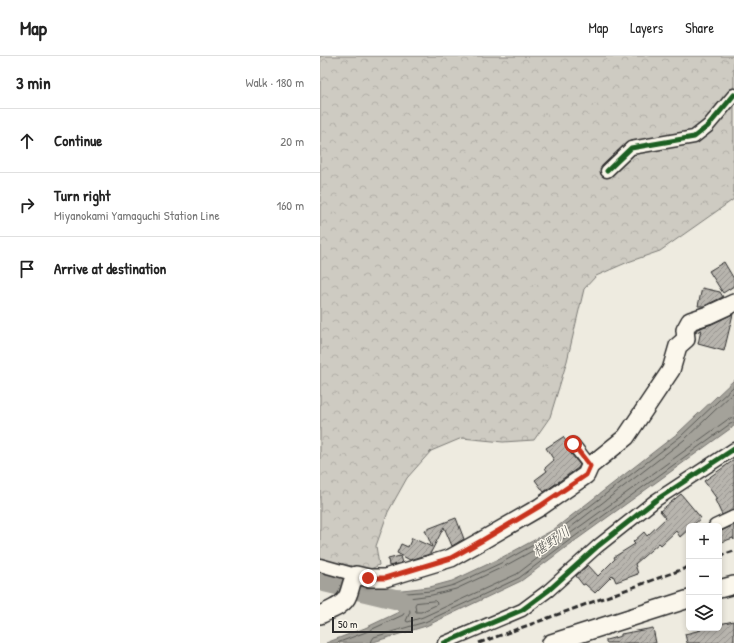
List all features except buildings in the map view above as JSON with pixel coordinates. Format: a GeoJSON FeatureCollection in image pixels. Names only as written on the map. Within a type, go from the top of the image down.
{"type":"FeatureCollection","features":[{"type":"Feature","properties":{"kind":"main road"},"geometry":{"type":"LineString","coordinates":[[320,615],[344,602],[348,597],[354,577],[385,578],[451,558],[540,506],[586,475],[590,466],[626,437],[671,370],[678,346],[686,339],[684,330],[690,321],[708,315],[734,303]]}},
{"type":"Feature","properties":{"kind":"main road"},"geometry":{"type":"LineString","coordinates":[[722,588],[734,585]]}},
{"type":"Feature","properties":{"kind":"main road"},"geometry":{"type":"LineString","coordinates":[[551,643],[686,600]]}},
{"type":"Feature","properties":{"kind":"street"},"geometry":{"type":"LineString","coordinates":[[607,171],[631,148],[694,137],[708,126],[734,94]]}},
{"type":"Feature","properties":{"kind":"street"},"geometry":{"type":"LineString","coordinates":[[573,444],[590,466]]}},
{"type":"Feature","properties":{"kind":"street"},"geometry":{"type":"LineString","coordinates":[[444,643],[522,610],[550,590],[598,546],[656,500],[734,448]]}},
{"type":"Feature","properties":{"kind":"street"},"geometry":{"type":"LineString","coordinates":[[721,523],[734,517]]}},
{"type":"Feature","properties":{"kind":"street"},"geometry":{"type":"LineString","coordinates":[[320,565],[354,577]]}},
{"type":"Feature","properties":{"kind":"green space"},"geometry":{"type":"Polygon","coordinates":[[[320,56],[734,56],[734,199],[660,251],[628,262],[596,276],[584,289],[567,361],[550,417],[534,440],[503,442],[462,438],[431,451],[407,478],[388,512],[376,546],[379,565],[369,570],[320,559],[320,56]]]}},
{"type":"Feature","properties":{"kind":"water","name":"椹野川"},"geometry":{"type":"Polygon","coordinates":[[[734,380],[734,426],[521,581],[426,626],[370,643],[326,643],[365,628],[401,611],[399,603],[379,597],[371,588],[402,590],[430,587],[452,581],[499,559],[553,530],[678,433],[734,380]]]}},
{"type":"Feature","properties":{"kind":"waterway"},"geometry":{"type":"LineString","coordinates":[[320,581],[403,602]]}},
{"type":"Feature","properties":{"kind":"railway"},"geometry":{"type":"LineString","coordinates":[[722,555],[734,551]]}},
{"type":"Feature","properties":{"kind":"railway"},"geometry":{"type":"LineString","coordinates":[[479,643],[686,568]]}},
{"type":"Feature","properties":{"kind":"cycle path"},"geometry":{"type":"LineString","coordinates":[[607,171],[631,148],[694,137],[708,126],[734,95]]}},
{"type":"Feature","properties":{"kind":"cycle path"},"geometry":{"type":"LineString","coordinates":[[444,643],[522,610],[549,590],[598,546],[656,500],[734,449]]}},
{"type":"Feature","properties":{"kind":"route"},"geometry":{"type":"LineString","coordinates":[[368,578],[385,578],[451,558],[540,506],[586,475],[590,466],[573,444]]}}]}
